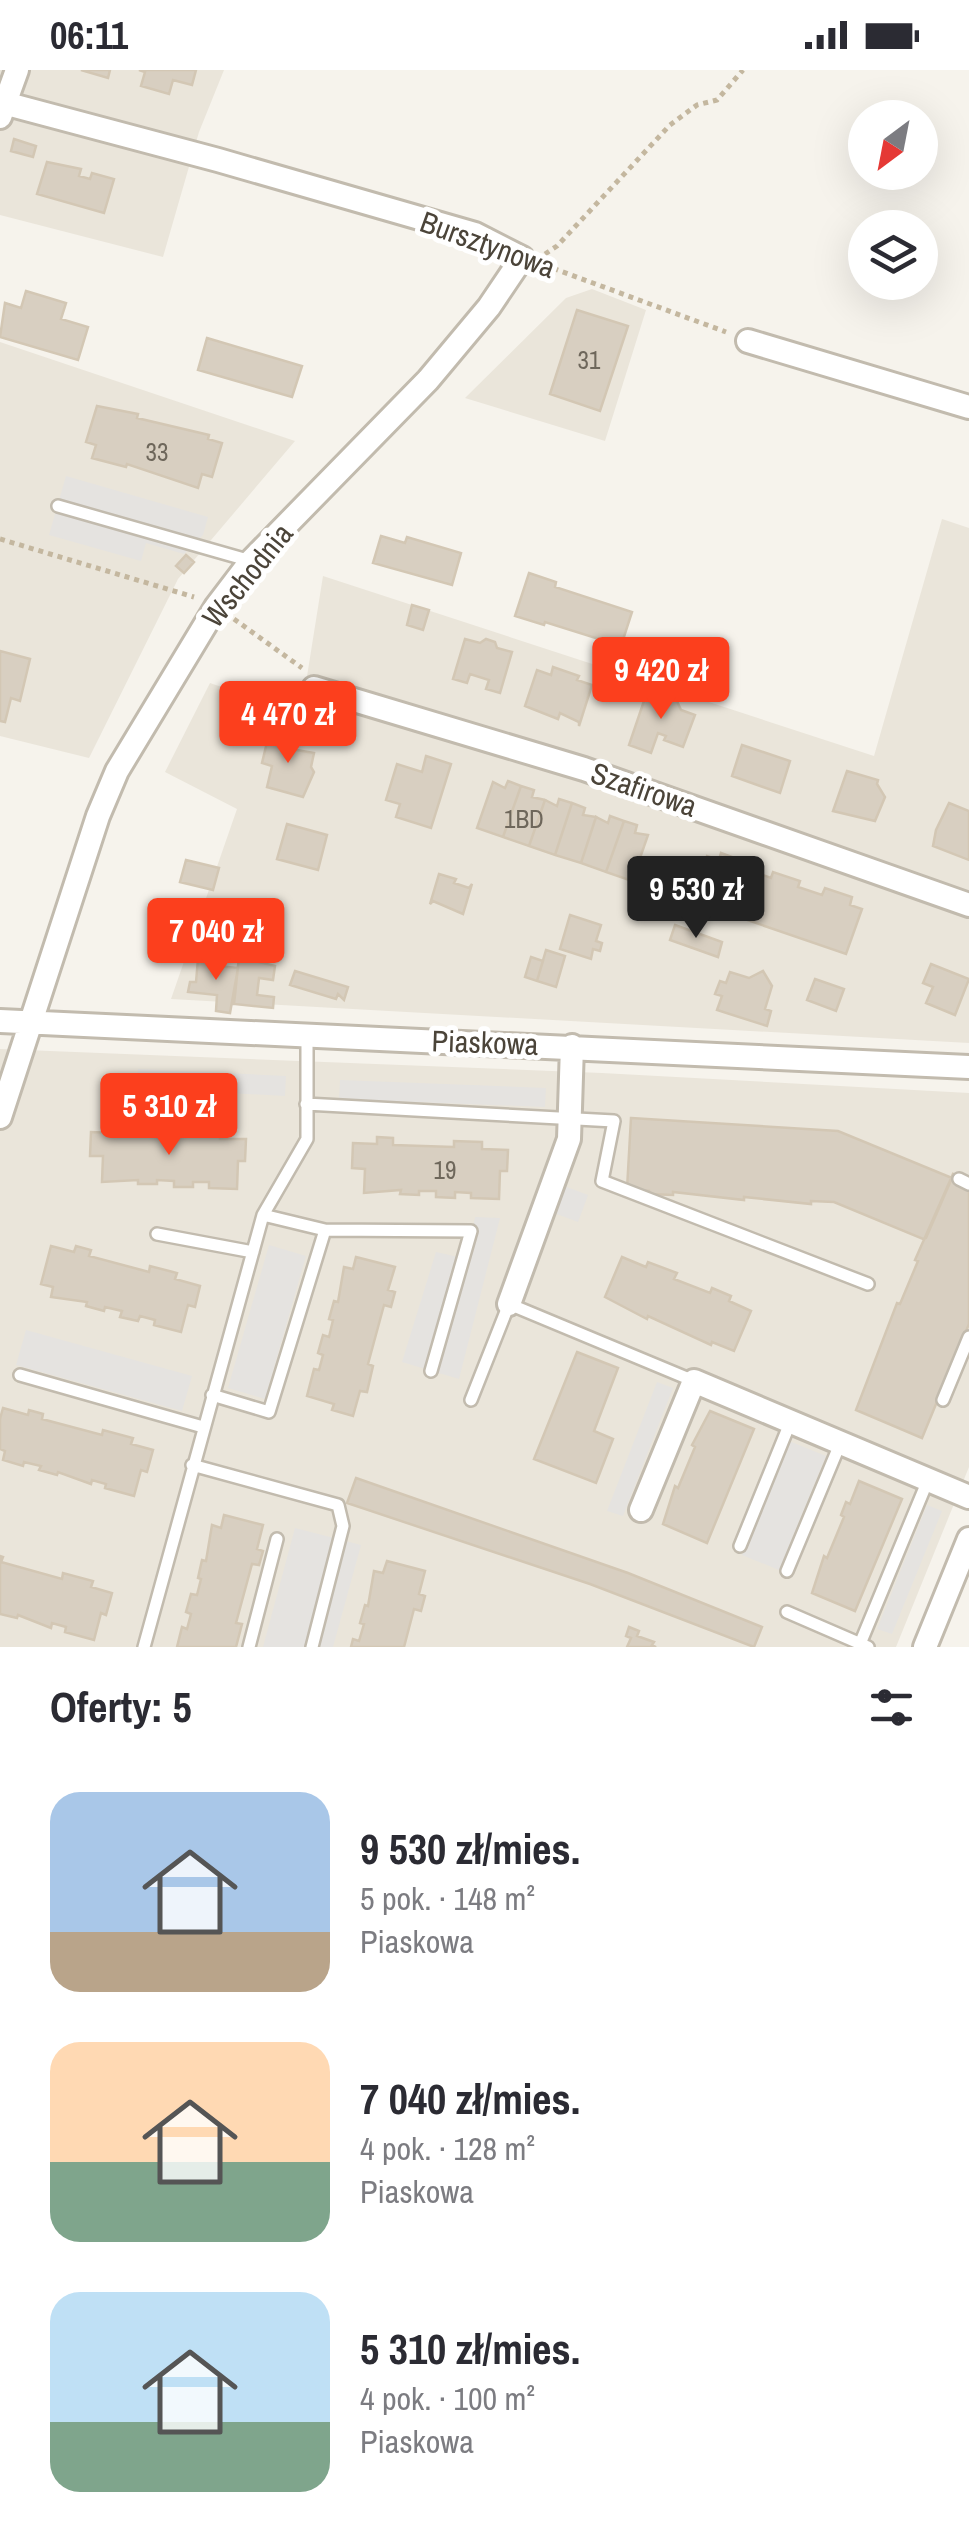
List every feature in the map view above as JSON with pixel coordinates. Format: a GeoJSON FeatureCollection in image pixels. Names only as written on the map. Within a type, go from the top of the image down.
{"type":"FeatureCollection","features":[{"type":"Feature","properties":{"kind":"street"},"geometry":{"type":"LineString","coordinates":[[2,108],[18,70]]}},
{"type":"Feature","properties":{"kind":"street","name":"Bursztynowa"},"geometry":{"type":"LineString","coordinates":[[2,108],[218,160],[475,234],[522,258]]}},
{"type":"Feature","properties":{"kind":"street","name":"Wschodnia"},"geometry":{"type":"LineString","coordinates":[[0,1117],[98,816],[117,771],[216,606],[251,562],[428,380],[522,258]]}},
{"type":"Feature","properties":{"kind":"street"},"geometry":{"type":"LineString","coordinates":[[748,341],[969,407]]}},
{"type":"Feature","properties":{"kind":"street","name":"Szafirowa"},"geometry":{"type":"LineString","coordinates":[[312,681],[584,768],[969,905]]}},
{"type":"Feature","properties":{"kind":"street","name":"Piaskowa"},"geometry":{"type":"LineString","coordinates":[[0,1021],[969,1067]]}},
{"type":"Feature","properties":{"kind":"street"},"geometry":{"type":"LineString","coordinates":[[508,1304],[569,1138],[572,1046]]}},
{"type":"Feature","properties":{"kind":"street"},"geometry":{"type":"LineString","coordinates":[[641,1510],[694,1381],[969,1497]]}},
{"type":"Feature","properties":{"kind":"street"},"geometry":{"type":"LineString","coordinates":[[925,1647],[969,1540]]}},
{"type":"Feature","properties":{"kind":"lane"},"geometry":{"type":"LineString","coordinates":[[58,506],[251,562]]}},
{"type":"Feature","properties":{"kind":"lane"},"geometry":{"type":"LineString","coordinates":[[144,1647],[262,1215],[307,1139],[307,1036]]}},
{"type":"Feature","properties":{"kind":"lane"},"geometry":{"type":"LineString","coordinates":[[306,1104],[614,1121],[602,1181],[868,1284]]}},
{"type":"Feature","properties":{"kind":"lane"},"geometry":{"type":"LineString","coordinates":[[262,1215],[325,1230],[470,1231],[431,1371]]}},
{"type":"Feature","properties":{"kind":"lane"},"geometry":{"type":"LineString","coordinates":[[212,1395],[269,1412],[325,1230]]}},
{"type":"Feature","properties":{"kind":"lane"},"geometry":{"type":"LineString","coordinates":[[156,1234],[253,1252]]}},
{"type":"Feature","properties":{"kind":"lane"},"geometry":{"type":"LineString","coordinates":[[471,1400],[508,1304],[694,1381]]}},
{"type":"Feature","properties":{"kind":"lane"},"geometry":{"type":"LineString","coordinates":[[943,1400],[969,1337]]}},
{"type":"Feature","properties":{"kind":"lane"},"geometry":{"type":"LineString","coordinates":[[20,1374],[203,1427]]}},
{"type":"Feature","properties":{"kind":"lane"},"geometry":{"type":"LineString","coordinates":[[740,1546],[790,1423]]}},
{"type":"Feature","properties":{"kind":"lane"},"geometry":{"type":"LineString","coordinates":[[788,1571],[840,1444]]}},
{"type":"Feature","properties":{"kind":"lane"},"geometry":{"type":"LineString","coordinates":[[192,1465],[338,1505],[343,1526],[312,1647]]}},
{"type":"Feature","properties":{"kind":"lane"},"geometry":{"type":"LineString","coordinates":[[786,1612],[864,1645],[928,1480]]}},
{"type":"Feature","properties":{"kind":"lane"},"geometry":{"type":"LineString","coordinates":[[249,1647],[278,1540]]}},
{"type":"Feature","properties":{"kind":"path"},"geometry":{"type":"LineString","coordinates":[[522,258],[545,254],[556,246],[670,125],[697,104],[717,100],[744,70]]}},
{"type":"Feature","properties":{"kind":"path","name":"Bursztynowa"},"geometry":{"type":"LineString","coordinates":[[522,258],[748,341]]}},
{"type":"Feature","properties":{"kind":"path"},"geometry":{"type":"LineString","coordinates":[[0,540],[184,593],[216,606],[312,681]]}},
{"type":"Feature","properties":{"kind":"shaded area"},"geometry":{"type":"Polygon","coordinates":[[[0,70],[224,70],[199,132],[163,257],[0,215],[0,70]]]}},
{"type":"Feature","properties":{"kind":"shaded area"},"geometry":{"type":"Polygon","coordinates":[[[592,289],[646,310],[605,441],[465,398],[566,298],[592,289]]]}},
{"type":"Feature","properties":{"kind":"shaded area"},"geometry":{"type":"Polygon","coordinates":[[[0,342],[295,441],[178,579],[89,758],[0,736],[0,342]]]}},
{"type":"Feature","properties":{"kind":"shaded area"},"geometry":{"type":"Polygon","coordinates":[[[66,476],[208,517],[203,535],[184,554],[146,543],[141,561],[49,535],[66,476]]]}},
{"type":"Feature","properties":{"kind":"shaded area"},"geometry":{"type":"Polygon","coordinates":[[[942,519],[969,528],[969,1043],[171,999],[237,809],[165,772],[210,683],[301,714],[323,576],[874,756],[942,519]]]}},
{"type":"Feature","properties":{"kind":"shaded area"},"geometry":{"type":"Polygon","coordinates":[[[0,1049],[602,1073],[969,1093],[969,1467],[896,1647],[0,1647],[0,1049]]]}},
{"type":"Feature","properties":{"kind":"shaded area"},"geometry":{"type":"Polygon","coordinates":[[[138,1069],[286,1076],[285,1096],[137,1088],[138,1069]]]}},
{"type":"Feature","properties":{"kind":"shaded area"},"geometry":{"type":"Polygon","coordinates":[[[340,1080],[546,1088],[545,1107],[339,1099],[340,1080]]]}},
{"type":"Feature","properties":{"kind":"shaded area"},"geometry":{"type":"Polygon","coordinates":[[[564,1186],[588,1195],[578,1222],[554,1213],[564,1186]]]}},
{"type":"Feature","properties":{"kind":"shaded area"},"geometry":{"type":"Polygon","coordinates":[[[475,1217],[500,1218],[459,1379],[402,1362],[436,1252],[467,1259],[475,1217]]]}},
{"type":"Feature","properties":{"kind":"shaded area"},"geometry":{"type":"Polygon","coordinates":[[[269,1245],[306,1256],[265,1399],[228,1388],[269,1245]]]}},
{"type":"Feature","properties":{"kind":"shaded area"},"geometry":{"type":"Polygon","coordinates":[[[26,1330],[192,1376],[182,1411],[16,1365],[26,1330]]]}},
{"type":"Feature","properties":{"kind":"shaded area"},"geometry":{"type":"Polygon","coordinates":[[[657,1382],[673,1388],[623,1516],[607,1511],[657,1382]]]}},
{"type":"Feature","properties":{"kind":"shaded area"},"geometry":{"type":"Polygon","coordinates":[[[789,1441],[826,1456],[779,1570],[742,1555],[789,1441]]]}},
{"type":"Feature","properties":{"kind":"shaded area"},"geometry":{"type":"Polygon","coordinates":[[[927,1505],[942,1511],[892,1634],[877,1629],[927,1505]]]}},
{"type":"Feature","properties":{"kind":"shaded area"},"geometry":{"type":"Polygon","coordinates":[[[295,1528],[361,1545],[333,1647],[263,1647],[295,1528]]]}},
{"type":"Feature","properties":{"kind":"building"},"geometry":{"type":"Polygon","coordinates":[[[81,70],[110,70],[108,78],[81,70]]]}},
{"type":"Feature","properties":{"kind":"building"},"geometry":{"type":"Polygon","coordinates":[[[139,70],[196,70],[192,85],[173,80],[169,94],[141,86],[145,72],[139,70]]]}},
{"type":"Feature","properties":{"kind":"building"},"geometry":{"type":"Polygon","coordinates":[[[14,139],[36,146],[33,157],[11,151],[14,139]]]}},
{"type":"Feature","properties":{"kind":"building"},"geometry":{"type":"Polygon","coordinates":[[[47,162],[81,169],[79,176],[90,179],[92,173],[114,179],[104,213],[37,194],[47,162]]]}},
{"type":"Feature","properties":{"kind":"building"},"geometry":{"type":"Polygon","coordinates":[[[26,291],[66,303],[61,319],[88,327],[78,360],[0,337],[5,303],[21,308],[26,291]]]}},
{"type":"Feature","properties":{"kind":"building"},"geometry":{"type":"Polygon","coordinates":[[[577,310],[628,326],[600,411],[550,394],[577,310]]]}},
{"type":"Feature","properties":{"kind":"building"},"geometry":{"type":"Polygon","coordinates":[[[207,338],[302,366],[292,397],[198,370],[207,338]]]}},
{"type":"Feature","properties":{"kind":"building"},"geometry":{"type":"Polygon","coordinates":[[[97,406],[209,435],[208,439],[222,443],[212,477],[202,474],[198,488],[127,464],[126,467],[92,458],[96,445],[86,442],[97,406]]]}},
{"type":"Feature","properties":{"kind":"building"},"geometry":{"type":"Polygon","coordinates":[[[381,536],[405,543],[407,537],[461,553],[452,585],[373,563],[381,536]]]}},
{"type":"Feature","properties":{"kind":"building"},"geometry":{"type":"Polygon","coordinates":[[[186,555],[194,562],[184,573],[176,566],[186,555]]]}},
{"type":"Feature","properties":{"kind":"building"},"geometry":{"type":"Polygon","coordinates":[[[529,573],[556,582],[555,587],[632,612],[621,646],[515,616],[529,573]]]}},
{"type":"Feature","properties":{"kind":"building"},"geometry":{"type":"Polygon","coordinates":[[[412,605],[429,610],[423,630],[407,625],[412,605]]]}},
{"type":"Feature","properties":{"kind":"building"},"geometry":{"type":"Polygon","coordinates":[[[465,639],[480,643],[486,639],[495,642],[497,648],[512,652],[500,693],[486,689],[489,680],[470,674],[467,683],[453,679],[465,639]]]}},
{"type":"Feature","properties":{"kind":"building"},"geometry":{"type":"Polygon","coordinates":[[[0,651],[30,659],[20,701],[11,698],[5,722],[0,721],[0,651]]]}},
{"type":"Feature","properties":{"kind":"building"},"geometry":{"type":"Polygon","coordinates":[[[553,667],[592,685],[579,726],[579,722],[560,713],[558,719],[525,706],[537,670],[551,675],[553,667]]]}},
{"type":"Feature","properties":{"kind":"building"},"geometry":{"type":"Polygon","coordinates":[[[648,689],[676,699],[681,710],[695,715],[683,747],[664,740],[666,736],[658,733],[651,753],[629,745],[648,689]]]}},
{"type":"Feature","properties":{"kind":"building"},"geometry":{"type":"Polygon","coordinates":[[[269,734],[294,740],[291,749],[314,753],[314,772],[303,797],[267,787],[272,766],[262,763],[269,734]]]}},
{"type":"Feature","properties":{"kind":"building"},"geometry":{"type":"Polygon","coordinates":[[[742,745],[790,761],[780,793],[732,776],[742,745]]]}},
{"type":"Feature","properties":{"kind":"building"},"geometry":{"type":"Polygon","coordinates":[[[426,756],[451,764],[431,828],[396,817],[400,804],[386,800],[397,764],[422,772],[426,756]]]}},
{"type":"Feature","properties":{"kind":"building"},"geometry":{"type":"Polygon","coordinates":[[[847,771],[878,780],[885,797],[875,821],[833,811],[847,771]]]}},
{"type":"Feature","properties":{"kind":"building"},"geometry":{"type":"Polygon","coordinates":[[[508,781],[521,786],[503,837],[477,828],[493,782],[505,788],[508,781]]]}},
{"type":"Feature","properties":{"kind":"building"},"geometry":{"type":"Polygon","coordinates":[[[521,786],[534,790],[532,797],[545,800],[529,846],[503,837],[521,786]]]}},
{"type":"Feature","properties":{"kind":"building"},"geometry":{"type":"Polygon","coordinates":[[[559,799],[572,803],[555,855],[529,846],[545,800],[557,806],[559,799]]]}},
{"type":"Feature","properties":{"kind":"building"},"geometry":{"type":"Polygon","coordinates":[[[572,803],[585,808],[583,815],[596,817],[581,863],[555,855],[572,803]]]}},
{"type":"Feature","properties":{"kind":"building"},"geometry":{"type":"Polygon","coordinates":[[[949,803],[969,811],[969,860],[933,846],[949,803]]]}},
{"type":"Feature","properties":{"kind":"building"},"geometry":{"type":"Polygon","coordinates":[[[610,816],[624,821],[606,872],[581,863],[596,817],[608,823],[610,816]]]}},
{"type":"Feature","properties":{"kind":"building"},"geometry":{"type":"Polygon","coordinates":[[[624,821],[637,825],[635,833],[648,835],[632,881],[606,872],[624,821]]]}},
{"type":"Feature","properties":{"kind":"building"},"geometry":{"type":"Polygon","coordinates":[[[287,824],[327,835],[318,870],[277,859],[287,824]]]}},
{"type":"Feature","properties":{"kind":"building"},"geometry":{"type":"Polygon","coordinates":[[[721,853],[748,863],[746,869],[771,878],[773,872],[800,881],[798,887],[822,895],[825,888],[852,897],[850,905],[862,909],[846,954],[692,901],[707,856],[719,860],[721,853]]]}},
{"type":"Feature","properties":{"kind":"building"},"geometry":{"type":"Polygon","coordinates":[[[186,860],[219,868],[213,890],[180,882],[186,860]]]}},
{"type":"Feature","properties":{"kind":"building"},"geometry":{"type":"Polygon","coordinates":[[[439,874],[469,888],[472,884],[463,914],[433,901],[430,904],[439,874]]]}},
{"type":"Feature","properties":{"kind":"building"},"geometry":{"type":"Polygon","coordinates":[[[570,915],[601,925],[596,941],[602,943],[600,951],[593,949],[591,959],[560,949],[570,915]]]}},
{"type":"Feature","properties":{"kind":"building"},"geometry":{"type":"Polygon","coordinates":[[[675,925],[722,942],[718,957],[670,940],[675,925]]]}},
{"type":"Feature","properties":{"kind":"building"},"geometry":{"type":"Polygon","coordinates":[[[546,950],[565,956],[556,987],[537,981],[546,950]]]}},
{"type":"Feature","properties":{"kind":"building"},"geometry":{"type":"Polygon","coordinates":[[[239,957],[275,966],[273,980],[259,978],[257,995],[274,997],[273,1008],[234,1004],[239,957]]]}},
{"type":"Feature","properties":{"kind":"building"},"geometry":{"type":"Polygon","coordinates":[[[531,957],[543,961],[537,981],[525,977],[531,957]]]}},
{"type":"Feature","properties":{"kind":"building"},"geometry":{"type":"Polygon","coordinates":[[[198,959],[238,968],[230,1013],[216,1011],[217,995],[188,992],[190,982],[196,982],[198,959]]]}},
{"type":"Feature","properties":{"kind":"building"},"geometry":{"type":"Polygon","coordinates":[[[931,964],[969,979],[955,1015],[926,1003],[933,987],[923,983],[931,964]]]}},
{"type":"Feature","properties":{"kind":"building"},"geometry":{"type":"Polygon","coordinates":[[[295,971],[348,987],[344,1000],[338,994],[336,999],[290,985],[295,971]]]}},
{"type":"Feature","properties":{"kind":"building"},"geometry":{"type":"Polygon","coordinates":[[[763,971],[772,986],[765,1009],[771,1011],[767,1026],[717,1010],[722,996],[715,994],[720,981],[726,983],[730,972],[749,978],[763,971]]]}},
{"type":"Feature","properties":{"kind":"building"},"geometry":{"type":"Polygon","coordinates":[[[815,979],[844,989],[836,1011],[807,1000],[815,979]]]}},
{"type":"Feature","properties":{"kind":"building"},"geometry":{"type":"Polygon","coordinates":[[[631,1118],[838,1131],[952,1178],[923,1239],[834,1202],[744,1200],[673,1192],[649,1194],[627,1189],[631,1118]]]}},
{"type":"Feature","properties":{"kind":"building"},"geometry":{"type":"Polygon","coordinates":[[[116,1127],[131,1127],[131,1135],[192,1136],[192,1131],[220,1132],[220,1139],[246,1139],[245,1161],[238,1161],[237,1189],[209,1188],[209,1182],[174,1187],[174,1181],[102,1182],[103,1156],[90,1156],[91,1132],[115,1133],[116,1127]]]}},
{"type":"Feature","properties":{"kind":"building"},"geometry":{"type":"Polygon","coordinates":[[[377,1137],[393,1138],[393,1145],[454,1147],[454,1141],[482,1142],[482,1149],[508,1150],[507,1171],[500,1171],[499,1199],[471,1198],[471,1193],[455,1192],[455,1198],[436,1197],[436,1191],[419,1191],[419,1195],[400,1194],[401,1190],[364,1193],[365,1169],[352,1168],[353,1143],[377,1144],[377,1137]]]}},
{"type":"Feature","properties":{"kind":"building"},"geometry":{"type":"Polygon","coordinates":[[[953,1174],[969,1181],[969,1324],[922,1438],[856,1410],[953,1174]]]}},
{"type":"Feature","properties":{"kind":"building"},"geometry":{"type":"Polygon","coordinates":[[[51,1246],[74,1252],[76,1246],[91,1250],[89,1256],[149,1272],[150,1266],[177,1273],[175,1279],[200,1286],[195,1307],[188,1305],[181,1332],[154,1325],[155,1320],[140,1316],[138,1321],[120,1317],[122,1311],[105,1307],[104,1311],[86,1306],[87,1302],[51,1297],[53,1287],[41,1284],[51,1246]]]}},
{"type":"Feature","properties":{"kind":"building"},"geometry":{"type":"Polygon","coordinates":[[[356,1257],[395,1267],[388,1290],[395,1292],[391,1307],[384,1305],[368,1364],[373,1366],[367,1392],[360,1391],[353,1416],[332,1410],[334,1404],[307,1396],[314,1369],[319,1370],[323,1355],[318,1353],[323,1335],[329,1337],[333,1320],[329,1319],[334,1301],[338,1302],[344,1267],[353,1269],[356,1257]]]}},
{"type":"Feature","properties":{"kind":"building"},"geometry":{"type":"Polygon","coordinates":[[[622,1257],[677,1273],[674,1279],[710,1293],[712,1288],[751,1311],[734,1351],[712,1342],[711,1345],[648,1316],[647,1319],[605,1297],[622,1257]]]}},
{"type":"Feature","properties":{"kind":"building"},"geometry":{"type":"Polygon","coordinates":[[[577,1352],[618,1368],[594,1431],[613,1439],[596,1483],[534,1459],[577,1352]]]}},
{"type":"Feature","properties":{"kind":"building"},"geometry":{"type":"Polygon","coordinates":[[[3,1408],[28,1415],[29,1410],[43,1414],[42,1419],[102,1435],[103,1430],[133,1438],[131,1444],[153,1450],[147,1472],[141,1470],[134,1496],[92,1480],[91,1484],[58,1472],[57,1475],[39,1470],[41,1466],[3,1460],[3,1408]]]}},
{"type":"Feature","properties":{"kind":"building"},"geometry":{"type":"Polygon","coordinates":[[[710,1411],[754,1429],[707,1543],[663,1524],[675,1486],[678,1488],[695,1447],[692,1445],[710,1411]]]}},
{"type":"Feature","properties":{"kind":"building"},"geometry":{"type":"Polygon","coordinates":[[[356,1478],[628,1573],[762,1627],[754,1647],[590,1584],[347,1503],[356,1478]]]}},
{"type":"Feature","properties":{"kind":"building"},"geometry":{"type":"Polygon","coordinates":[[[859,1481],[902,1499],[855,1611],[812,1593],[824,1556],[827,1558],[844,1517],[841,1515],[846,1502],[850,1504],[859,1481]]]}},
{"type":"Feature","properties":{"kind":"building"},"geometry":{"type":"Polygon","coordinates":[[[224,1515],[263,1525],[257,1549],[263,1551],[259,1565],[252,1564],[236,1623],[242,1624],[236,1647],[177,1647],[182,1627],[187,1629],[191,1614],[186,1612],[191,1594],[197,1595],[212,1525],[221,1528],[224,1515]]]}},
{"type":"Feature","properties":{"kind":"building"},"geometry":{"type":"Polygon","coordinates":[[[0,1556],[1,1562],[62,1579],[63,1573],[93,1581],[91,1587],[112,1593],[106,1615],[101,1613],[94,1640],[65,1632],[66,1627],[52,1623],[51,1628],[18,1615],[17,1618],[0,1614],[0,1556]]]}},
{"type":"Feature","properties":{"kind":"building"},"geometry":{"type":"Polygon","coordinates":[[[387,1561],[425,1571],[419,1594],[425,1596],[421,1611],[414,1609],[404,1647],[351,1647],[353,1639],[359,1641],[374,1571],[383,1573],[387,1561]]]}},
{"type":"Feature","properties":{"kind":"building"},"geometry":{"type":"Polygon","coordinates":[[[629,1627],[656,1647],[627,1647],[631,1638],[626,1636],[629,1627]]]}}]}
